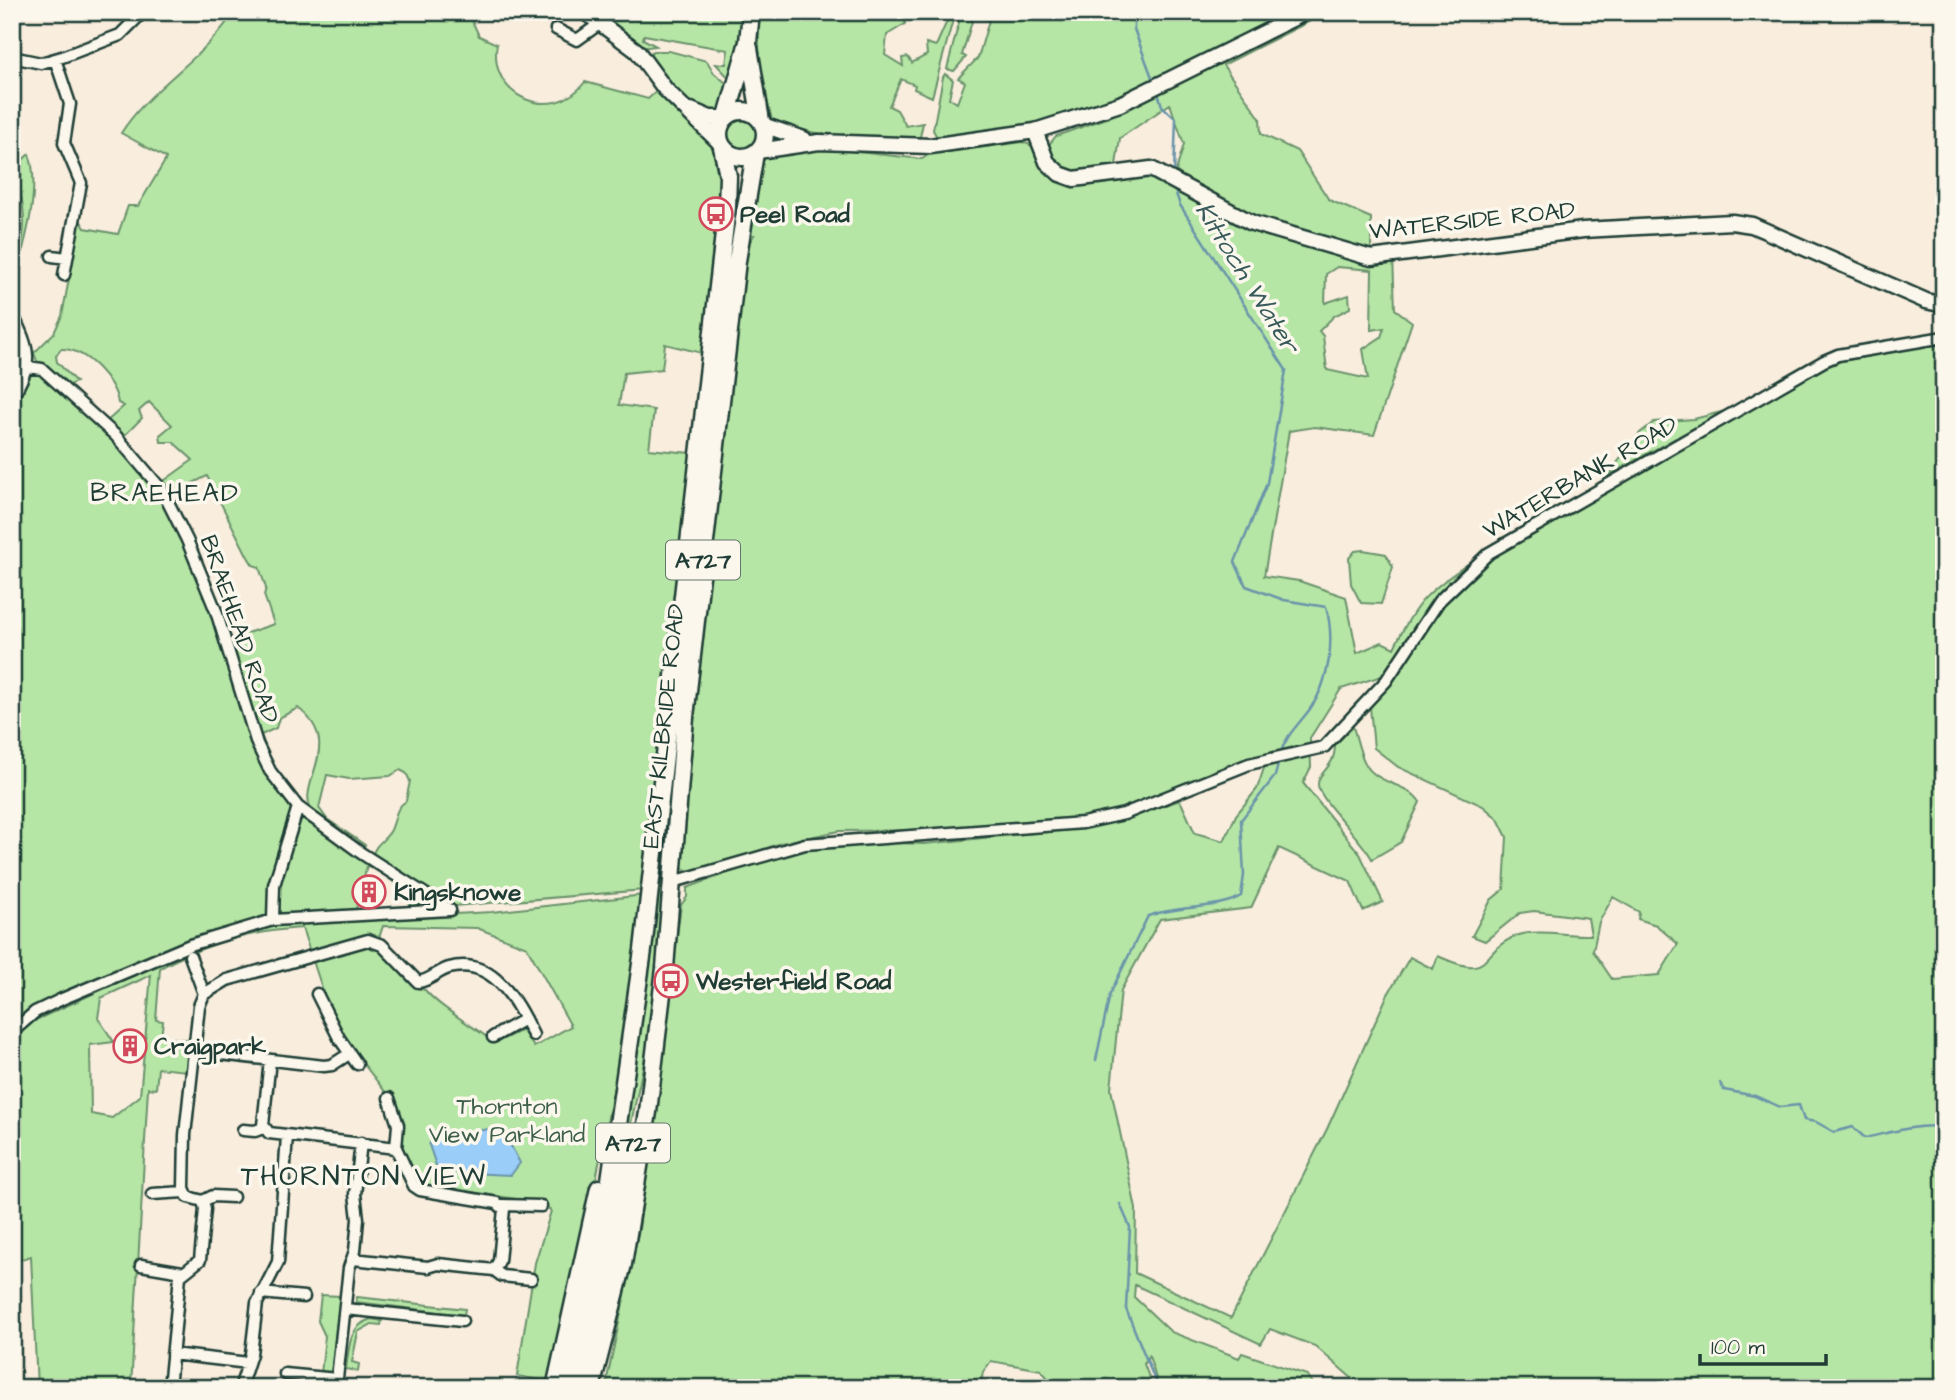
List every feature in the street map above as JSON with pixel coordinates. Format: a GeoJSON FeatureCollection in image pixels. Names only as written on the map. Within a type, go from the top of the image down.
{"type":"FeatureCollection","features":[{"type":"Feature","properties":{"kind":"main road"},"geometry":{"type":"LineString","coordinates":[[748,42],[765,135],[756,152],[736,157],[721,146],[719,131],[726,117],[748,42],[751,12]]}},
{"type":"Feature","properties":{"kind":"main road"},"geometry":{"type":"LineString","coordinates":[[726,117],[745,111],[762,123]]}},
{"type":"Feature","properties":{"kind":"main road","name":"EAST KILBRIDE ROAD"},"geometry":{"type":"LineString","coordinates":[[609,1230],[632,1021],[647,923],[727,207],[728,176],[721,146]]}},
{"type":"Feature","properties":{"kind":"main road","name":"EAST KILBRIDE ROAD"},"geometry":{"type":"LineString","coordinates":[[591,1388],[628,1241],[648,1112],[665,968],[686,704],[735,274],[756,152]]}},
{"type":"Feature","properties":{"kind":"main road","name":"EAST KILBRIDE ROAD"},"geometry":{"type":"LineString","coordinates":[[555,1388],[587,1252],[610,1115],[632,1021]]}},
{"type":"Feature","properties":{"kind":"main road","name":"EAST KILBRIDE ROAD"},"geometry":{"type":"LineString","coordinates":[[597,1290],[609,1230],[653,1055]]}},
{"type":"Feature","properties":{"kind":"main road","name":"A727"},"geometry":{"type":"LineString","coordinates":[[568,1388],[597,1290]]}},
{"type":"Feature","properties":{"kind":"main road","name":"A727"},"geometry":{"type":"LineString","coordinates":[[580,1388],[597,1290]]}},
{"type":"Feature","properties":{"kind":"street"},"geometry":{"type":"LineString","coordinates":[[12,19],[15,12]]}},
{"type":"Feature","properties":{"kind":"street"},"geometry":{"type":"LineString","coordinates":[[12,57],[41,63],[55,59],[115,38],[143,12]]}},
{"type":"Feature","properties":{"kind":"street"},"geometry":{"type":"LineString","coordinates":[[585,12],[637,51],[665,89],[721,146]]}},
{"type":"Feature","properties":{"kind":"street"},"geometry":{"type":"LineString","coordinates":[[756,152],[819,142],[930,146],[1035,131],[1120,104],[1306,12]]}},
{"type":"Feature","properties":{"kind":"street"},"geometry":{"type":"LineString","coordinates":[[556,29],[577,40],[601,22]]}},
{"type":"Feature","properties":{"kind":"street"},"geometry":{"type":"LineString","coordinates":[[55,59],[70,104],[64,143],[81,183],[64,275]]}},
{"type":"Feature","properties":{"kind":"street"},"geometry":{"type":"LineString","coordinates":[[684,106],[701,115],[726,117]]}},
{"type":"Feature","properties":{"kind":"street"},"geometry":{"type":"LineString","coordinates":[[762,123],[819,142]]}},
{"type":"Feature","properties":{"kind":"street","name":"WATERSIDE ROAD"},"geometry":{"type":"LineString","coordinates":[[1035,131],[1047,162],[1060,174],[1074,179],[1143,169],[1163,174],[1214,205],[1252,223],[1371,258],[1583,230],[1694,223],[1752,225],[1926,301],[1944,305]]}},
{"type":"Feature","properties":{"kind":"street"},"geometry":{"type":"LineString","coordinates":[[52,256],[67,258]]}},
{"type":"Feature","properties":{"kind":"street"},"geometry":{"type":"LineString","coordinates":[[12,313],[22,334],[28,367],[12,397]]}},
{"type":"Feature","properties":{"kind":"street","name":"WATERBANK ROAD"},"geometry":{"type":"LineString","coordinates":[[670,880],[680,880],[777,850],[817,842],[877,836],[970,834],[1083,823],[1124,814],[1249,764],[1305,754],[1324,747],[1386,681],[1439,601],[1489,553],[1824,361],[1838,355],[1944,337]]}},
{"type":"Feature","properties":{"kind":"street","name":"BRAEHEAD ROAD"},"geometry":{"type":"LineString","coordinates":[[28,367],[43,369],[116,436],[162,490],[187,540],[216,611],[263,758],[298,807],[363,854],[450,910],[274,920]]}},
{"type":"Feature","properties":{"kind":"street"},"geometry":{"type":"LineString","coordinates":[[12,1032],[35,1012],[62,999],[190,945],[274,920],[274,885],[298,807]]}},
{"type":"Feature","properties":{"kind":"street"},"geometry":{"type":"LineString","coordinates":[[203,1201],[188,1197],[184,1192],[185,1135],[194,1051],[199,1006],[204,994],[227,980],[368,940],[382,945],[418,982],[449,968],[469,967],[485,972],[503,985],[533,1035]]}},
{"type":"Feature","properties":{"kind":"street"},"geometry":{"type":"LineString","coordinates":[[191,956],[204,994]]}},
{"type":"Feature","properties":{"kind":"street"},"geometry":{"type":"LineString","coordinates":[[317,995],[357,1064]]}},
{"type":"Feature","properties":{"kind":"street"},"geometry":{"type":"LineString","coordinates":[[493,1037],[525,1019]]}},
{"type":"Feature","properties":{"kind":"street"},"geometry":{"type":"LineString","coordinates":[[194,1051],[324,1066],[332,1065],[349,1054]]}},
{"type":"Feature","properties":{"kind":"street"},"geometry":{"type":"LineString","coordinates":[[263,1128],[271,1060]]}},
{"type":"Feature","properties":{"kind":"street"},"geometry":{"type":"LineString","coordinates":[[389,1098],[398,1125],[396,1148],[414,1186],[420,1190],[472,1197],[502,1205],[541,1206]]}},
{"type":"Feature","properties":{"kind":"street"},"geometry":{"type":"LineString","coordinates":[[243,1130],[255,1131],[263,1128]]}},
{"type":"Feature","properties":{"kind":"street"},"geometry":{"type":"LineString","coordinates":[[263,1128],[269,1133],[287,1136],[396,1148]]}},
{"type":"Feature","properties":{"kind":"street"},"geometry":{"type":"LineString","coordinates":[[240,1388],[248,1363],[261,1293],[278,1262],[287,1136]]}},
{"type":"Feature","properties":{"kind":"street"},"geometry":{"type":"LineString","coordinates":[[285,1374],[337,1383],[358,1219],[355,1194],[361,1143]]}},
{"type":"Feature","properties":{"kind":"street"},"geometry":{"type":"LineString","coordinates":[[152,1194],[184,1192]]}},
{"type":"Feature","properties":{"kind":"street"},"geometry":{"type":"LineString","coordinates":[[203,1201],[209,1196],[233,1197]]}},
{"type":"Feature","properties":{"kind":"street"},"geometry":{"type":"LineString","coordinates":[[141,1265],[182,1272],[194,1267],[200,1260],[205,1209],[203,1201]]}},
{"type":"Feature","properties":{"kind":"street"},"geometry":{"type":"LineString","coordinates":[[494,1270],[498,1267],[504,1213],[502,1205]]}},
{"type":"Feature","properties":{"kind":"street"},"geometry":{"type":"LineString","coordinates":[[353,1259],[428,1267],[438,1264],[494,1270],[502,1276],[531,1279]]}},
{"type":"Feature","properties":{"kind":"street"},"geometry":{"type":"LineString","coordinates":[[169,1388],[182,1272]]}},
{"type":"Feature","properties":{"kind":"street"},"geometry":{"type":"LineString","coordinates":[[261,1293],[304,1297]]}},
{"type":"Feature","properties":{"kind":"street"},"geometry":{"type":"LineString","coordinates":[[345,1309],[461,1321]]}},
{"type":"Feature","properties":{"kind":"street"},"geometry":{"type":"LineString","coordinates":[[172,1354],[248,1363]]}},
{"type":"Feature","properties":{"kind":"green space"},"geometry":{"type":"Polygon","coordinates":[[[234,12],[468,12],[479,36],[497,44],[497,63],[502,78],[512,91],[525,99],[540,103],[556,102],[572,95],[585,82],[648,99],[659,89],[666,101],[714,144],[720,164],[722,198],[713,227],[717,252],[702,353],[665,344],[662,369],[624,373],[619,405],[654,410],[649,449],[690,453],[691,466],[644,890],[454,906],[372,857],[375,848],[391,830],[399,807],[406,801],[410,781],[406,773],[400,770],[390,776],[349,779],[327,775],[319,808],[327,819],[365,845],[363,849],[319,818],[309,803],[309,791],[319,751],[318,737],[312,722],[298,708],[279,718],[276,728],[261,735],[272,763],[269,765],[262,751],[229,639],[274,624],[264,595],[266,588],[259,567],[253,565],[248,557],[207,476],[169,495],[161,483],[193,460],[173,442],[161,442],[160,435],[172,425],[149,402],[139,411],[142,418],[122,438],[105,423],[124,406],[118,403],[111,385],[97,367],[80,354],[61,349],[56,356],[57,362],[76,382],[67,386],[37,361],[34,353],[54,333],[62,316],[80,220],[85,228],[118,234],[128,206],[138,206],[165,161],[166,158],[121,133],[147,101],[208,44],[234,12]]]}},
{"type":"Feature","properties":{"kind":"green space"},"geometry":{"type":"Polygon","coordinates":[[[596,12],[743,12],[732,81],[716,64],[726,64],[728,50],[644,35],[643,39],[656,46],[640,48],[596,12]]]}},
{"type":"Feature","properties":{"kind":"green space"},"geometry":{"type":"Polygon","coordinates":[[[760,12],[905,12],[905,24],[887,35],[885,55],[903,66],[902,58],[908,57],[912,63],[927,55],[926,43],[936,46],[951,12],[955,12],[932,97],[914,89],[915,85],[901,79],[889,106],[897,110],[906,126],[923,123],[920,137],[889,140],[845,137],[800,130],[772,120],[761,67],[760,12]]]}},
{"type":"Feature","properties":{"kind":"green space"},"geometry":{"type":"Polygon","coordinates":[[[967,12],[1292,12],[1202,58],[1099,104],[1024,127],[937,137],[933,130],[943,77],[945,74],[953,80],[949,98],[957,103],[965,82],[958,78],[978,58],[989,20],[967,12]]]}},
{"type":"Feature","properties":{"kind":"green space"},"geometry":{"type":"Polygon","coordinates":[[[1320,12],[1328,12],[1223,65],[1260,118],[1261,134],[1297,151],[1329,200],[1371,218],[1371,258],[1393,256],[1395,309],[1412,322],[1374,435],[1315,427],[1289,431],[1264,576],[1299,581],[1346,597],[1357,653],[1382,642],[1394,648],[1411,616],[1428,595],[1478,557],[1441,593],[1385,675],[1341,689],[1310,738],[1311,767],[1303,783],[1360,854],[1383,902],[1363,911],[1350,881],[1279,848],[1251,908],[1160,919],[1121,990],[1111,1089],[1136,1209],[1135,1273],[1231,1318],[1327,1129],[1387,996],[1410,957],[1433,969],[1438,956],[1470,966],[1484,961],[1506,941],[1526,933],[1591,935],[1588,918],[1534,911],[1520,913],[1485,941],[1472,936],[1491,900],[1504,889],[1507,837],[1498,819],[1483,806],[1398,767],[1374,748],[1370,707],[1442,604],[1484,562],[1817,369],[1830,363],[1944,343],[1944,1388],[1363,1388],[1315,1346],[1270,1329],[1261,1344],[1135,1285],[1134,1297],[1171,1332],[1239,1358],[1242,1353],[1307,1375],[1316,1388],[1159,1388],[1149,1356],[1144,1364],[1153,1388],[1056,1388],[1041,1370],[991,1361],[983,1372],[980,1388],[724,1388],[669,1383],[668,1388],[605,1388],[639,1229],[681,905],[687,897],[687,888],[768,858],[842,841],[924,844],[1084,828],[1127,819],[1180,800],[1195,833],[1224,841],[1236,815],[1257,789],[1266,762],[1137,808],[1090,817],[947,830],[839,831],[781,843],[696,873],[681,868],[696,700],[747,246],[754,235],[751,235],[754,194],[764,158],[802,146],[922,159],[930,154],[1023,142],[1035,147],[1050,174],[1150,175],[1187,180],[1176,171],[1184,144],[1170,104],[1120,138],[1116,165],[1068,171],[1051,156],[1048,146],[1056,136],[1107,118],[1320,12]],[[1337,267],[1326,274],[1325,303],[1349,295],[1350,308],[1334,316],[1319,331],[1323,336],[1327,370],[1368,379],[1363,349],[1381,337],[1384,328],[1371,330],[1372,270],[1337,267]],[[1613,897],[1599,922],[1593,951],[1612,979],[1659,975],[1678,944],[1656,925],[1638,919],[1639,912],[1613,897]]]}},
{"type":"Feature","properties":{"kind":"green space"},"geometry":{"type":"Polygon","coordinates":[[[961,14],[973,18],[962,55],[966,57],[954,71],[947,69],[961,14]]]}},
{"type":"Feature","properties":{"kind":"green space"},"geometry":{"type":"Polygon","coordinates":[[[654,51],[669,51],[707,61],[714,73],[731,87],[724,109],[719,113],[691,106],[645,55],[654,51]]]}},
{"type":"Feature","properties":{"kind":"green space"},"geometry":{"type":"Polygon","coordinates":[[[743,117],[755,122],[760,134],[755,146],[743,151],[731,146],[726,134],[731,122],[743,117]]]}},
{"type":"Feature","properties":{"kind":"green space"},"geometry":{"type":"Polygon","coordinates":[[[29,154],[33,184],[30,220],[13,286],[18,296],[19,320],[11,287],[24,228],[16,166],[29,154]]]}},
{"type":"Feature","properties":{"kind":"green space"},"geometry":{"type":"Polygon","coordinates":[[[733,200],[739,201],[655,1011],[609,1226],[651,949],[733,200]]]}},
{"type":"Feature","properties":{"kind":"green space"},"geometry":{"type":"Polygon","coordinates":[[[37,373],[102,426],[161,492],[184,539],[267,772],[292,811],[270,881],[269,915],[143,958],[98,982],[29,1011],[12,1025],[12,406],[31,375],[37,373]]]}},
{"type":"Feature","properties":{"kind":"green space"},"geometry":{"type":"Polygon","coordinates":[[[1725,411],[1607,476],[1640,433],[1654,422],[1694,419],[1725,411]]]}},
{"type":"Feature","properties":{"kind":"green space"},"geometry":{"type":"Polygon","coordinates":[[[1355,551],[1386,554],[1393,567],[1381,604],[1361,603],[1351,584],[1349,558],[1355,551]]]}},
{"type":"Feature","properties":{"kind":"green space"},"geometry":{"type":"Polygon","coordinates":[[[1353,727],[1369,769],[1410,792],[1420,802],[1401,842],[1372,859],[1332,809],[1318,784],[1330,764],[1335,745],[1353,727]]]}},
{"type":"Feature","properties":{"kind":"green space"},"geometry":{"type":"Polygon","coordinates":[[[302,815],[432,906],[411,909],[406,895],[395,883],[367,866],[355,913],[279,915],[276,888],[302,815]]]}},
{"type":"Feature","properties":{"kind":"green space","name":"Thornton View Parkland"},"geometry":{"type":"Polygon","coordinates":[[[645,895],[638,962],[579,1267],[552,1382],[517,1376],[535,1263],[551,1211],[542,1203],[418,1184],[403,1148],[400,1111],[345,1040],[319,989],[322,988],[302,928],[229,940],[160,968],[156,1020],[163,1021],[161,1037],[190,1040],[187,1071],[158,1068],[156,1089],[148,1088],[131,1388],[37,1388],[31,1256],[12,1262],[12,1037],[27,1024],[195,947],[269,924],[492,912],[645,895]],[[383,926],[376,947],[413,984],[425,990],[495,1043],[522,1030],[534,1047],[571,1026],[527,947],[477,928],[383,926]],[[151,975],[101,998],[98,1018],[114,1042],[90,1045],[91,1114],[112,1118],[140,1096],[151,975]]]}},
{"type":"Feature","properties":{"kind":"green space"},"geometry":{"type":"Polygon","coordinates":[[[321,1295],[340,1296],[331,1375],[321,1374],[325,1336],[318,1321],[321,1295]]]}},
{"type":"Feature","properties":{"kind":"green space"},"geometry":{"type":"Polygon","coordinates":[[[357,1297],[465,1309],[464,1315],[356,1302],[357,1297]]]}},
{"type":"Feature","properties":{"kind":"green space"},"geometry":{"type":"Polygon","coordinates":[[[371,1319],[382,1321],[381,1325],[372,1324],[358,1332],[352,1362],[359,1364],[358,1371],[346,1369],[354,1333],[363,1322],[371,1319]]]}},
{"type":"Feature","properties":{"kind":"water"},"geometry":{"type":"Polygon","coordinates":[[[495,1128],[509,1142],[520,1163],[511,1175],[445,1172],[437,1168],[429,1145],[433,1138],[495,1128]]]}},
{"type":"Feature","properties":{"kind":"waterway","name":"Kittoch Water"},"geometry":{"type":"LineString","coordinates":[[1134,12],[1134,29],[1153,80]]}},
{"type":"Feature","properties":{"kind":"waterway","name":"Kittoch Water"},"geometry":{"type":"LineString","coordinates":[[1158,93],[1162,106],[1176,119],[1174,174]]}},
{"type":"Feature","properties":{"kind":"waterway","name":"Kittoch Water"},"geometry":{"type":"LineString","coordinates":[[1174,188],[1180,205],[1286,370],[1267,483],[1235,562],[1246,586],[1284,600],[1326,607],[1330,646],[1326,673],[1317,698],[1289,736],[1280,755]]}},
{"type":"Feature","properties":{"kind":"waterway","name":"Kittoch Water"},"geometry":{"type":"LineString","coordinates":[[1096,1060],[1110,994],[1148,916],[1221,903],[1241,896],[1244,875],[1241,820],[1275,776],[1279,761]]}},
{"type":"Feature","properties":{"kind":"waterway"},"geometry":{"type":"LineString","coordinates":[[1720,1083],[1724,1090],[1755,1096],[1780,1107],[1799,1105],[1804,1120],[1816,1122],[1834,1132],[1853,1127],[1865,1138],[1913,1128],[1944,1127]]}},
{"type":"Feature","properties":{"kind":"waterway","name":"Kittoch Water"},"geometry":{"type":"LineString","coordinates":[[1120,1204],[1130,1227],[1126,1309],[1158,1388]]}},
{"type":"Feature","properties":{"kind":"place","name":"Peel Road"},"geometry":{"type":"Point","coordinates":[716,214]}},
{"type":"Feature","properties":{"kind":"place","name":"Kingsknowe"},"geometry":{"type":"Point","coordinates":[369,892]}},
{"type":"Feature","properties":{"kind":"place","name":"Westerfield Road"},"geometry":{"type":"Point","coordinates":[671,981]}},
{"type":"Feature","properties":{"kind":"place","name":"Craigpark"},"geometry":{"type":"Point","coordinates":[130,1046]}},
{"type":"Feature","properties":{"kind":"district","name":"BRAEHEAD"},"geometry":{"type":"Point","coordinates":[165,492]}},
{"type":"Feature","properties":{"kind":"district","name":"THORNTON VIEW"},"geometry":{"type":"Point","coordinates":[364,1175]}}]}
